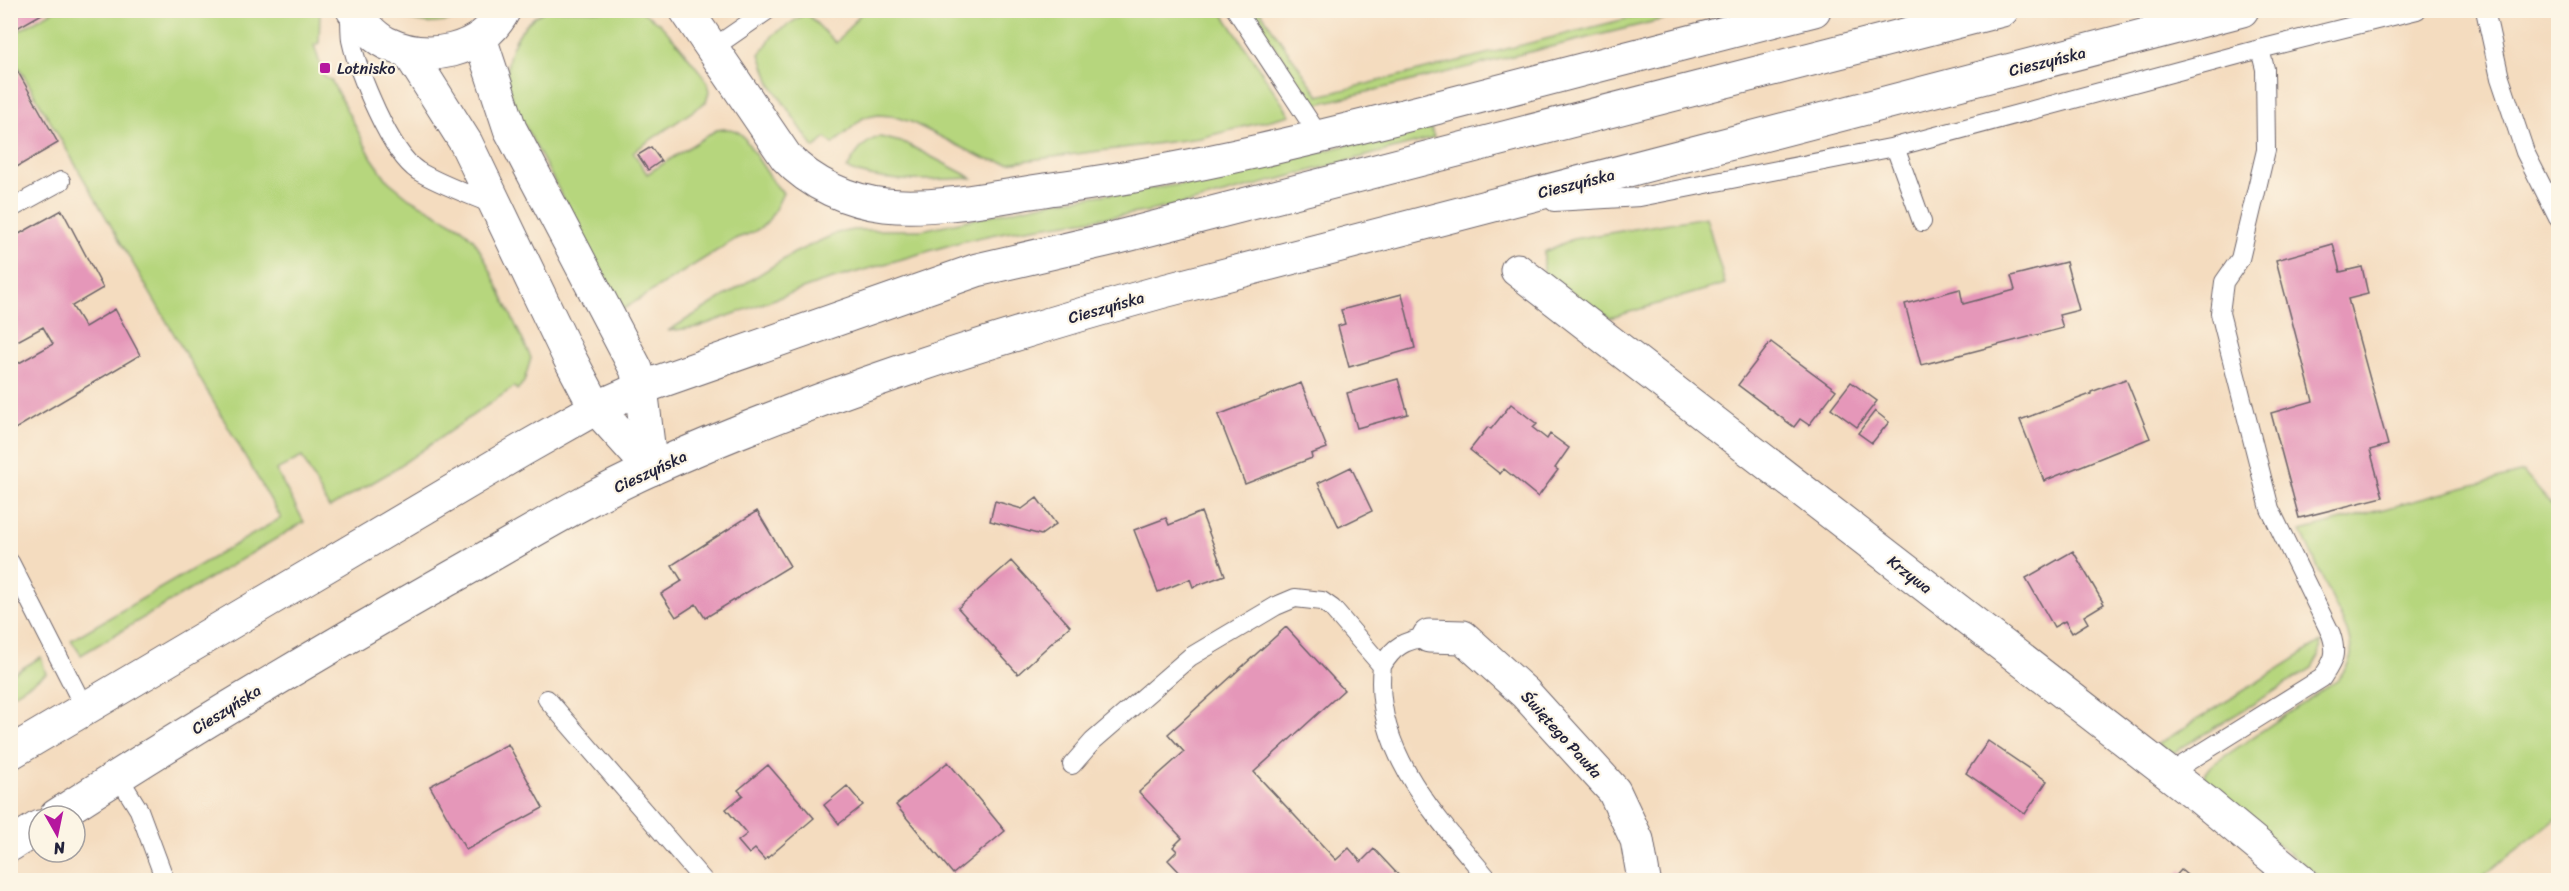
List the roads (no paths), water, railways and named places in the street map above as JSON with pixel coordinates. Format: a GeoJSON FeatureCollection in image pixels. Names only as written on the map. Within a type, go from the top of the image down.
{"type":"FeatureCollection","features":[{"type":"Feature","properties":{"kind":"main road"},"geometry":{"type":"LineString","coordinates":[[351,10],[364,26],[384,42],[408,51],[433,54],[457,50],[480,38],[500,18],[504,10]]}},
{"type":"Feature","properties":{"kind":"main road"},"geometry":{"type":"LineString","coordinates":[[686,10],[786,157],[798,170],[827,187],[866,203],[904,206],[1102,182],[1199,165],[1320,137],[1804,12]]}},
{"type":"Feature","properties":{"kind":"main road"},"geometry":{"type":"LineString","coordinates":[[10,753],[596,408],[641,388],[977,270],[1138,232],[2002,10]]}},
{"type":"Feature","properties":{"kind":"main road","name":"Cieszyńska"},"geometry":{"type":"LineString","coordinates":[[75,804],[292,668],[560,515],[651,470],[738,432],[989,342],[1160,292],[2242,10]]}},
{"type":"Feature","properties":{"kind":"main road"},"geometry":{"type":"LineString","coordinates":[[480,38],[510,129],[627,349],[641,388],[651,470]]}},
{"type":"Feature","properties":{"kind":"main road"},"geometry":{"type":"LineString","coordinates":[[408,51],[466,143],[567,356],[596,408],[651,470]]}},
{"type":"Feature","properties":{"kind":"main road","name":"Krzywa"},"geometry":{"type":"LineString","coordinates":[[1517,270],[2168,774],[2300,880]]}},
{"type":"Feature","properties":{"kind":"main road","name":"Świętego Pawła"},"geometry":{"type":"LineString","coordinates":[[1429,636],[1463,637],[1525,693],[1614,791],[1637,840],[1644,880]]}},
{"type":"Feature","properties":{"kind":"main road"},"geometry":{"type":"LineString","coordinates":[[10,845],[27,834]]}},
{"type":"Feature","properties":{"kind":"lane"},"geometry":{"type":"LineString","coordinates":[[351,10],[351,38],[358,65],[372,102],[398,148],[416,170],[496,206]]}},
{"type":"Feature","properties":{"kind":"lane"},"geometry":{"type":"LineString","coordinates":[[713,48],[768,10]]}},
{"type":"Feature","properties":{"kind":"lane"},"geometry":{"type":"LineString","coordinates":[[1236,10],[1320,137]]}},
{"type":"Feature","properties":{"kind":"lane"},"geometry":{"type":"LineString","coordinates":[[1489,205],[1640,197],[1895,147],[2260,49],[2417,10]]}},
{"type":"Feature","properties":{"kind":"lane"},"geometry":{"type":"LineString","coordinates":[[2484,10],[2500,78],[2525,152],[2559,218]]}},
{"type":"Feature","properties":{"kind":"lane"},"geometry":{"type":"LineString","coordinates":[[2168,774],[2322,678],[2336,649],[2331,634],[2270,508],[2220,314],[2224,282],[2240,259],[2266,150],[2265,69],[2260,49]]}},
{"type":"Feature","properties":{"kind":"lane"},"geometry":{"type":"LineString","coordinates":[[1895,147],[1922,222]]}},
{"type":"Feature","properties":{"kind":"lane"},"geometry":{"type":"LineString","coordinates":[[10,209],[61,181]]}},
{"type":"Feature","properties":{"kind":"lane"},"geometry":{"type":"LineString","coordinates":[[10,562],[85,709]]}},
{"type":"Feature","properties":{"kind":"lane"},"geometry":{"type":"LineString","coordinates":[[1072,765],[1094,741],[1190,657],[1276,606],[1295,598],[1322,601],[1332,608],[1382,666]]}},
{"type":"Feature","properties":{"kind":"lane"},"geometry":{"type":"LineString","coordinates":[[1429,636],[1410,640],[1391,651],[1382,666],[1380,682],[1382,705],[1394,745],[1407,774],[1431,810],[1489,880]]}},
{"type":"Feature","properties":{"kind":"lane"},"geometry":{"type":"LineString","coordinates":[[548,699],[703,880]]}},
{"type":"Feature","properties":{"kind":"lane"},"geometry":{"type":"LineString","coordinates":[[118,776],[139,810],[165,880]]}},
{"type":"Feature","properties":{"kind":"place","name":"Lotnisko"},"geometry":{"type":"Point","coordinates":[325,68]}}]}
